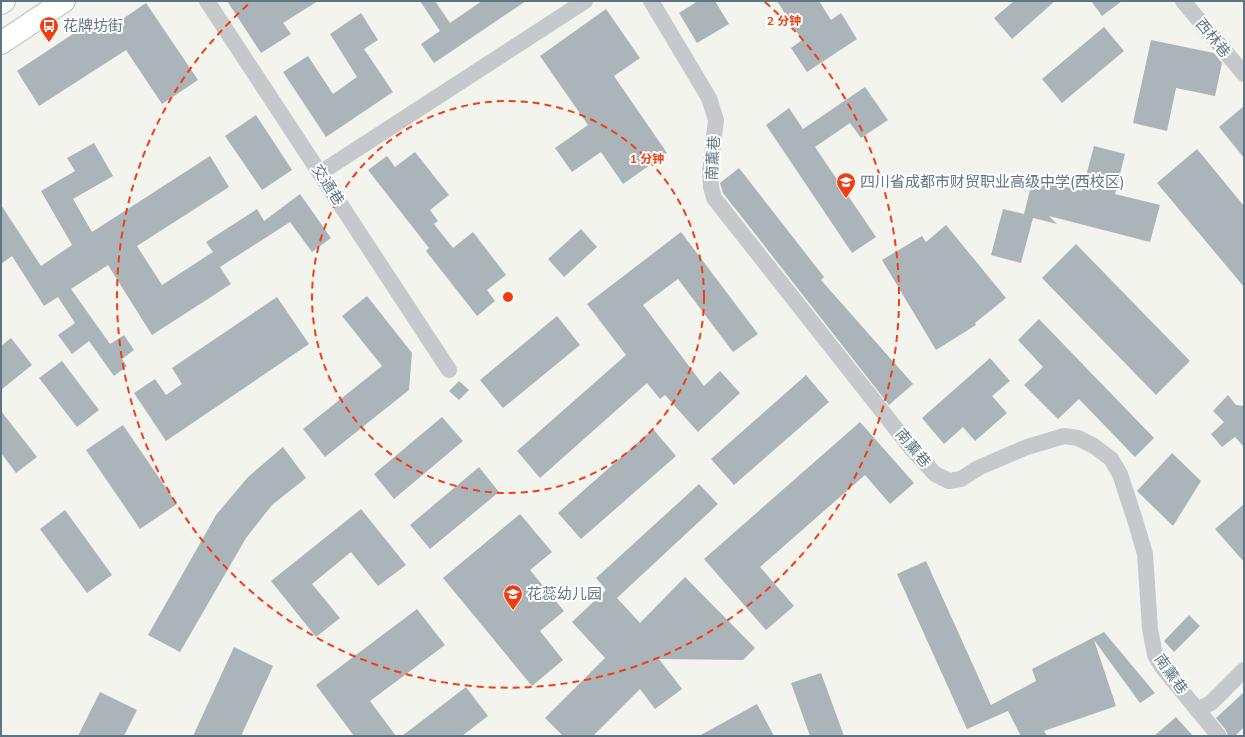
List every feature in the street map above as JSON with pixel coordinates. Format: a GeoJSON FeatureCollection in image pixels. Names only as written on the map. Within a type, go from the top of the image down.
{"type":"FeatureCollection","features":[{"type":"Feature","properties":{"kind":"main road"},"geometry":{"type":"LineString","coordinates":[[1,43],[64,1]]}},
{"type":"Feature","properties":{"kind":"street","name":"交通巷"},"geometry":{"type":"LineString","coordinates":[[207,1],[449,370]]}},
{"type":"Feature","properties":{"kind":"street"},"geometry":{"type":"LineString","coordinates":[[320,173],[584,1]]}},
{"type":"Feature","properties":{"kind":"street","name":"南薰巷"},"geometry":{"type":"LineString","coordinates":[[651,1],[709,98],[716,120],[710,172],[711,187],[714,198],[912,449],[935,474],[949,481],[961,479],[978,468],[1026,447],[1064,436],[1078,438],[1094,446],[1111,459],[1120,474],[1145,554],[1150,629],[1155,655],[1162,667],[1218,736]]}},
{"type":"Feature","properties":{"kind":"street","name":"西林巷"},"geometry":{"type":"LineString","coordinates":[[1183,1],[1244,74]]}},
{"type":"Feature","properties":{"kind":"street"},"geometry":{"type":"LineString","coordinates":[[1197,710],[1211,703],[1244,670]]}},
{"type":"Feature","properties":{"kind":"building"},"geometry":{"type":"Polygon","coordinates":[[[227,1],[318,1],[283,23],[291,34],[261,53],[227,1]]]}},
{"type":"Feature","properties":{"kind":"building"},"geometry":{"type":"Polygon","coordinates":[[[420,1],[435,1],[450,23],[482,1],[526,1],[434,63],[421,44],[440,31],[420,1]]]}},
{"type":"Feature","properties":{"kind":"building"},"geometry":{"type":"Polygon","coordinates":[[[698,1],[715,1],[729,24],[697,43],[679,13],[698,1]]]}},
{"type":"Feature","properties":{"kind":"building"},"geometry":{"type":"Polygon","coordinates":[[[777,1],[819,1],[831,20],[841,13],[857,39],[807,72],[791,48],[802,40],[777,1]]]}},
{"type":"Feature","properties":{"kind":"building"},"geometry":{"type":"Polygon","coordinates":[[[1014,1],[1055,1],[1012,39],[994,18],[1014,1]]]}},
{"type":"Feature","properties":{"kind":"building"},"geometry":{"type":"Polygon","coordinates":[[[1091,1],[1122,1],[1102,16],[1091,1]]]}},
{"type":"Feature","properties":{"kind":"building"},"geometry":{"type":"Polygon","coordinates":[[[146,3],[198,80],[162,104],[126,50],[39,106],[17,71],[97,18],[105,31],[146,3]]]}},
{"type":"Feature","properties":{"kind":"building"},"geometry":{"type":"Polygon","coordinates":[[[606,9],[640,58],[614,76],[667,153],[623,184],[601,152],[572,172],[555,148],[588,125],[540,56],[606,9]]]}},
{"type":"Feature","properties":{"kind":"building"},"geometry":{"type":"Polygon","coordinates":[[[361,13],[378,40],[364,49],[393,92],[326,137],[283,72],[308,56],[333,94],[357,77],[330,34],[361,13]]]}},
{"type":"Feature","properties":{"kind":"building"},"geometry":{"type":"Polygon","coordinates":[[[1104,27],[1124,51],[1062,103],[1042,79],[1104,27]]]}},
{"type":"Feature","properties":{"kind":"building"},"geometry":{"type":"Polygon","coordinates":[[[1151,40],[1214,53],[1222,63],[1215,96],[1176,88],[1167,131],[1133,123],[1151,40]]]}},
{"type":"Feature","properties":{"kind":"building"},"geometry":{"type":"Polygon","coordinates":[[[865,87],[888,120],[861,138],[850,123],[815,147],[876,237],[852,253],[766,125],[789,108],[803,129],[865,87]]]}},
{"type":"Feature","properties":{"kind":"building"},"geometry":{"type":"Polygon","coordinates":[[[1244,106],[1244,158],[1219,127],[1244,106]]]}},
{"type":"Feature","properties":{"kind":"building"},"geometry":{"type":"Polygon","coordinates":[[[256,115],[292,170],[262,190],[225,136],[256,115]]]}},
{"type":"Feature","properties":{"kind":"building"},"geometry":{"type":"Polygon","coordinates":[[[94,143],[113,176],[73,199],[92,232],[210,156],[229,187],[137,246],[162,285],[213,252],[206,242],[257,209],[264,221],[300,194],[331,238],[312,252],[290,222],[220,267],[231,284],[152,335],[108,265],[71,289],[110,344],[124,335],[134,350],[122,359],[127,366],[114,376],[89,341],[72,354],[58,335],[75,323],[58,297],[44,306],[12,256],[1,264],[1,205],[41,266],[72,245],[41,191],[75,171],[67,158],[94,143]]]}},
{"type":"Feature","properties":{"kind":"building"},"geometry":{"type":"Polygon","coordinates":[[[1094,146],[1125,154],[1115,194],[1160,205],[1150,242],[1049,216],[1057,224],[1033,218],[1021,263],[991,255],[1003,209],[1024,214],[1033,178],[1082,191],[1094,146]]]}},
{"type":"Feature","properties":{"kind":"building"},"geometry":{"type":"Polygon","coordinates":[[[1197,149],[1244,206],[1244,287],[1157,183],[1197,149]]]}},
{"type":"Feature","properties":{"kind":"building"},"geometry":{"type":"Polygon","coordinates":[[[415,152],[449,195],[430,210],[438,221],[434,224],[453,248],[473,232],[506,275],[487,290],[495,301],[477,316],[426,251],[429,248],[368,170],[387,156],[395,167],[415,152]]]}},
{"type":"Feature","properties":{"kind":"building"},"geometry":{"type":"Polygon","coordinates":[[[739,168],[824,277],[821,280],[913,384],[889,405],[723,193],[720,183],[739,168]]]}},
{"type":"Feature","properties":{"kind":"building"},"geometry":{"type":"Polygon","coordinates":[[[946,225],[1006,298],[975,323],[976,325],[936,350],[882,260],[922,236],[926,242],[946,225]]]}},
{"type":"Feature","properties":{"kind":"building"},"geometry":{"type":"Polygon","coordinates":[[[581,229],[597,247],[564,277],[548,259],[581,229]]]}},
{"type":"Feature","properties":{"kind":"building"},"geometry":{"type":"Polygon","coordinates":[[[681,232],[758,334],[733,352],[678,279],[643,305],[704,386],[720,371],[740,393],[698,432],[665,395],[660,399],[647,383],[540,478],[517,451],[626,355],[587,304],[681,232]]]}},
{"type":"Feature","properties":{"kind":"building"},"geometry":{"type":"Polygon","coordinates":[[[1076,244],[1190,361],[1156,395],[1042,278],[1076,244]]]}},
{"type":"Feature","properties":{"kind":"building"},"geometry":{"type":"Polygon","coordinates":[[[367,296],[412,353],[409,390],[325,457],[303,429],[382,366],[342,316],[367,296]]]}},
{"type":"Feature","properties":{"kind":"building"},"geometry":{"type":"Polygon","coordinates":[[[277,297],[309,344],[166,441],[134,393],[155,379],[166,395],[182,384],[172,368],[277,297]]]}},
{"type":"Feature","properties":{"kind":"building"},"geometry":{"type":"Polygon","coordinates":[[[557,316],[580,345],[503,408],[480,380],[557,316]]]}},
{"type":"Feature","properties":{"kind":"building"},"geometry":{"type":"Polygon","coordinates":[[[1039,319],[1154,438],[1135,457],[1079,399],[1058,419],[1024,385],[1043,367],[1018,340],[1039,319]]]}},
{"type":"Feature","properties":{"kind":"building"},"geometry":{"type":"Polygon","coordinates":[[[11,338],[32,365],[1,390],[1,346],[11,338]]]}},
{"type":"Feature","properties":{"kind":"building"},"geometry":{"type":"Polygon","coordinates":[[[990,358],[1010,381],[992,396],[1007,413],[975,441],[963,427],[944,444],[922,418],[990,358]]]}},
{"type":"Feature","properties":{"kind":"building"},"geometry":{"type":"Polygon","coordinates":[[[62,361],[99,410],[77,427],[39,378],[62,361]]]}},
{"type":"Feature","properties":{"kind":"building"},"geometry":{"type":"Polygon","coordinates":[[[806,375],[829,402],[734,485],[711,459],[806,375]]]}},
{"type":"Feature","properties":{"kind":"building"},"geometry":{"type":"Polygon","coordinates":[[[459,381],[469,390],[459,400],[449,391],[459,381]]]}},
{"type":"Feature","properties":{"kind":"building"},"geometry":{"type":"Polygon","coordinates":[[[1228,395],[1236,405],[1244,406],[1244,447],[1235,437],[1222,447],[1211,434],[1224,422],[1213,411],[1228,395]]]}},
{"type":"Feature","properties":{"kind":"building"},"geometry":{"type":"Polygon","coordinates":[[[1,411],[37,457],[16,473],[1,453],[1,411]]]}},
{"type":"Feature","properties":{"kind":"building"},"geometry":{"type":"Polygon","coordinates":[[[442,417],[463,441],[394,499],[374,474],[442,417]]]}},
{"type":"Feature","properties":{"kind":"building"},"geometry":{"type":"Polygon","coordinates":[[[860,422],[914,483],[890,504],[865,475],[760,567],[794,606],[766,630],[704,559],[860,422]]]}},
{"type":"Feature","properties":{"kind":"building"},"geometry":{"type":"Polygon","coordinates":[[[123,425],[177,504],[140,529],[86,450],[123,425]]]}},
{"type":"Feature","properties":{"kind":"building"},"geometry":{"type":"Polygon","coordinates":[[[653,429],[676,456],[581,539],[558,513],[653,429]]]}},
{"type":"Feature","properties":{"kind":"building"},"geometry":{"type":"Polygon","coordinates":[[[283,447],[306,478],[272,505],[246,538],[180,652],[148,635],[216,515],[248,477],[283,447]]]}},
{"type":"Feature","properties":{"kind":"building"},"geometry":{"type":"Polygon","coordinates":[[[1172,453],[1201,481],[1173,526],[1137,491],[1172,453]]]}},
{"type":"Feature","properties":{"kind":"building"},"geometry":{"type":"Polygon","coordinates":[[[479,467],[499,492],[430,549],[410,525],[479,467]]]}},
{"type":"Feature","properties":{"kind":"building"},"geometry":{"type":"Polygon","coordinates":[[[699,484],[718,504],[617,598],[640,623],[685,577],[755,648],[743,660],[659,659],[682,689],[655,709],[640,689],[593,736],[563,736],[545,718],[605,658],[572,622],[606,590],[596,578],[699,484]]]}},
{"type":"Feature","properties":{"kind":"building"},"geometry":{"type":"Polygon","coordinates":[[[1244,504],[1244,562],[1215,529],[1244,504]]]}},
{"type":"Feature","properties":{"kind":"building"},"geometry":{"type":"Polygon","coordinates":[[[361,509],[406,565],[378,586],[351,552],[312,584],[340,618],[316,637],[271,581],[361,509]]]}},
{"type":"Feature","properties":{"kind":"building"},"geometry":{"type":"Polygon","coordinates":[[[65,510],[112,575],[87,593],[40,529],[65,510]]]}},
{"type":"Feature","properties":{"kind":"building"},"geometry":{"type":"Polygon","coordinates":[[[520,514],[552,552],[530,570],[564,611],[540,631],[563,660],[532,686],[443,578],[520,514]]]}},
{"type":"Feature","properties":{"kind":"building"},"geometry":{"type":"Polygon","coordinates":[[[926,561],[991,705],[1036,681],[1032,669],[1104,632],[1155,693],[1140,703],[1094,640],[1116,706],[1044,731],[1047,736],[1021,736],[1008,711],[967,729],[897,574],[926,561]]]}},
{"type":"Feature","properties":{"kind":"building"},"geometry":{"type":"Polygon","coordinates":[[[417,609],[445,645],[370,701],[396,736],[354,736],[316,685],[417,609]]]}},
{"type":"Feature","properties":{"kind":"building"},"geometry":{"type":"Polygon","coordinates":[[[1189,615],[1200,626],[1174,652],[1164,641],[1189,615]]]}},
{"type":"Feature","properties":{"kind":"building"},"geometry":{"type":"Polygon","coordinates":[[[234,647],[273,666],[241,736],[193,736],[234,647]]]}},
{"type":"Feature","properties":{"kind":"building"},"geometry":{"type":"Polygon","coordinates":[[[821,673],[844,736],[810,736],[791,683],[821,673]]]}},
{"type":"Feature","properties":{"kind":"building"},"geometry":{"type":"Polygon","coordinates":[[[466,687],[488,716],[462,736],[402,736],[466,687]]]}},
{"type":"Feature","properties":{"kind":"building"},"geometry":{"type":"Polygon","coordinates":[[[100,692],[137,710],[124,736],[78,736],[100,692]]]}},
{"type":"Feature","properties":{"kind":"building"},"geometry":{"type":"Polygon","coordinates":[[[1244,692],[1244,727],[1235,736],[1228,736],[1226,730],[1216,718],[1244,692]]]}},
{"type":"Feature","properties":{"kind":"building"},"geometry":{"type":"Polygon","coordinates":[[[757,704],[774,736],[699,736],[757,704]]]}},
{"type":"Feature","properties":{"kind":"building"},"geometry":{"type":"Polygon","coordinates":[[[1176,717],[1193,736],[1154,736],[1176,717]]]}},
{"type":"Feature","properties":{"kind":"place","name":"花牌坊街"},"geometry":{"type":"Point","coordinates":[49,43]}},
{"type":"Feature","properties":{"kind":"place","name":"四川省成都市财贸职业高级中学(西校区)"},"geometry":{"type":"Point","coordinates":[846,199]}},
{"type":"Feature","properties":{"kind":"place","name":"花蕊幼儿园"},"geometry":{"type":"Point","coordinates":[513,611]}}]}
